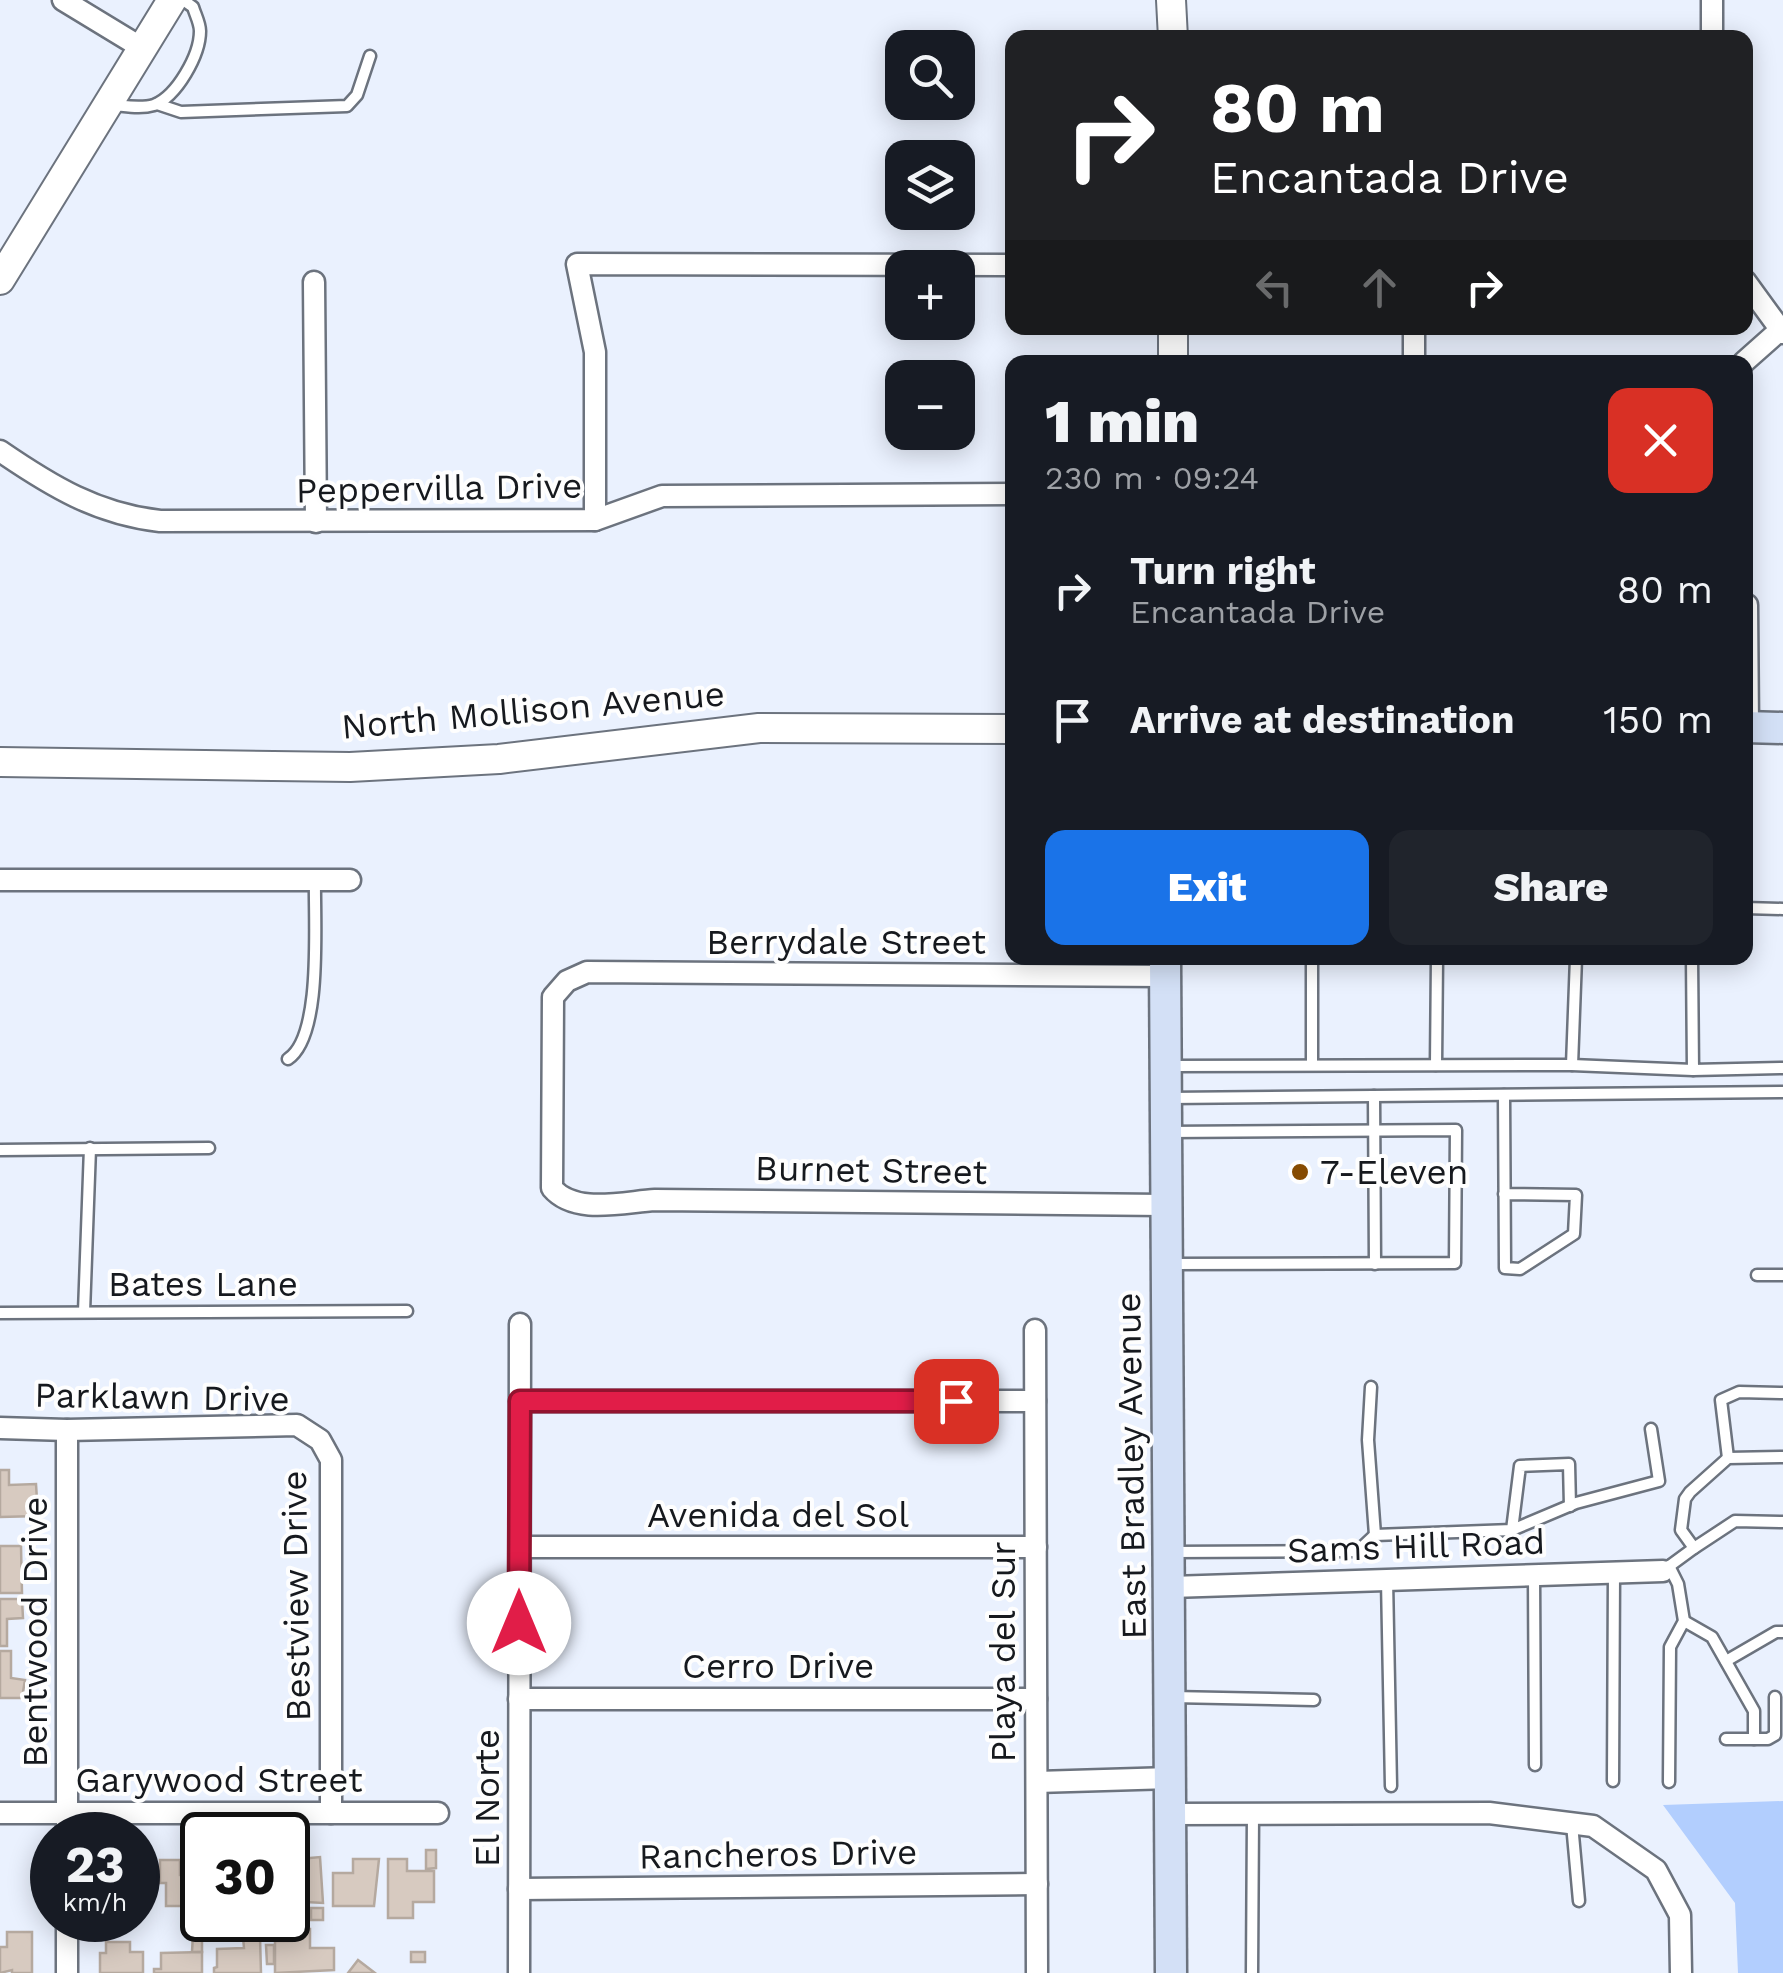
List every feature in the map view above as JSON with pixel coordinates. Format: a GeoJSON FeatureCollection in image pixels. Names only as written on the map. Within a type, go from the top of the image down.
{"type":"FeatureCollection","features":[{"type":"Feature","properties":{"kind":"main road"},"geometry":{"type":"LineString","coordinates":[[1753,727],[1783,728]]}},
{"type":"Feature","properties":{"kind":"main road","name":"East Bradley Avenue"},"geometry":{"type":"LineString","coordinates":[[1164,967],[1171,1973]]}},
{"type":"Feature","properties":{"kind":"street"},"geometry":{"type":"LineString","coordinates":[[62,0],[142,48]]}},
{"type":"Feature","properties":{"kind":"street"},"geometry":{"type":"LineString","coordinates":[[0,280],[172,0]]}},
{"type":"Feature","properties":{"kind":"street"},"geometry":{"type":"LineString","coordinates":[[1171,0],[1173,30]]}},
{"type":"Feature","properties":{"kind":"street"},"geometry":{"type":"LineString","coordinates":[[1712,0],[1712,30]]}},
{"type":"Feature","properties":{"kind":"street"},"geometry":{"type":"LineString","coordinates":[[595,520],[595,352],[577,264],[1005,264]]}},
{"type":"Feature","properties":{"kind":"street"},"geometry":{"type":"LineString","coordinates":[[314,282],[316,522]]}},
{"type":"Feature","properties":{"kind":"street"},"geometry":{"type":"LineString","coordinates":[[1753,292],[1781,332],[1753,355]]}},
{"type":"Feature","properties":{"kind":"street","name":"Peppervilla Drive"},"geometry":{"type":"LineString","coordinates":[[0,451],[56,489],[119,514],[160,521],[595,520],[662,496],[1005,494]]}},
{"type":"Feature","properties":{"kind":"street","name":"North Mollison Avenue"},"geometry":{"type":"LineString","coordinates":[[0,762],[350,766],[499,759],[759,728],[1005,730]]}},
{"type":"Feature","properties":{"kind":"street"},"geometry":{"type":"LineString","coordinates":[[0,880],[350,880]]}},
{"type":"Feature","properties":{"kind":"street","name":"Berrydale Street"},"geometry":{"type":"LineString","coordinates":[[576,1204],[561,1198],[552,1188],[553,997],[567,981],[587,972],[1164,967]]}},
{"type":"Feature","properties":{"kind":"street","name":"Burnet Street"},"geometry":{"type":"LineString","coordinates":[[576,1204],[666,1200],[1164,1205]]}},
{"type":"Feature","properties":{"kind":"street","name":"El Norte"},"geometry":{"type":"LineString","coordinates":[[519,1973],[520,1324]]}},
{"type":"Feature","properties":{"kind":"street","name":"Playa del Sur"},"geometry":{"type":"LineString","coordinates":[[1034,1330],[1037,1973]]}},
{"type":"Feature","properties":{"kind":"street"},"geometry":{"type":"LineString","coordinates":[[520,1401],[1035,1401]]}},
{"type":"Feature","properties":{"kind":"street","name":"Parklawn Drive"},"geometry":{"type":"LineString","coordinates":[[0,1428],[296,1425],[320,1440]]}},
{"type":"Feature","properties":{"kind":"street","name":"Bentwood Drive"},"geometry":{"type":"LineString","coordinates":[[67,1430],[67,1812]]}},
{"type":"Feature","properties":{"kind":"street","name":"Bestview Drive"},"geometry":{"type":"LineString","coordinates":[[320,1440],[331,1460],[331,1813]]}},
{"type":"Feature","properties":{"kind":"street","name":"Avenida del Sol"},"geometry":{"type":"LineString","coordinates":[[520,1547],[1036,1547]]}},
{"type":"Feature","properties":{"kind":"street","name":"Sams Hill Road"},"geometry":{"type":"LineString","coordinates":[[1171,1587],[1666,1569]]}},
{"type":"Feature","properties":{"kind":"street","name":"Cerro Drive"},"geometry":{"type":"LineString","coordinates":[[519,1699],[1036,1699]]}},
{"type":"Feature","properties":{"kind":"street"},"geometry":{"type":"LineString","coordinates":[[1036,1782],[1171,1778]]}},
{"type":"Feature","properties":{"kind":"street","name":"Garywood Street"},"geometry":{"type":"LineString","coordinates":[[0,1813],[30,1813]]}},
{"type":"Feature","properties":{"kind":"street","name":"Garywood Street"},"geometry":{"type":"LineString","coordinates":[[160,1813],[438,1813]]}},
{"type":"Feature","properties":{"kind":"street"},"geometry":{"type":"LineString","coordinates":[[1171,1814],[1489,1813],[1593,1826],[1656,1870],[1680,1915],[1681,1973]]}},
{"type":"Feature","properties":{"kind":"street","name":"Rancheros Drive"},"geometry":{"type":"LineString","coordinates":[[519,1889],[1037,1884]]}},
{"type":"Feature","properties":{"kind":"street"},"geometry":{"type":"LineString","coordinates":[[67,1942],[67,1973]]}},
{"type":"Feature","properties":{"kind":"lane"},"geometry":{"type":"LineString","coordinates":[[156,104],[178,85],[200,30],[193,7],[183,0]]}},
{"type":"Feature","properties":{"kind":"lane"},"geometry":{"type":"LineString","coordinates":[[107,104],[156,104],[182,112],[347,106],[358,95],[370,56]]}},
{"type":"Feature","properties":{"kind":"lane"},"geometry":{"type":"LineString","coordinates":[[288,1058],[299,1051],[306,1034],[314,988],[315,880]]}},
{"type":"Feature","properties":{"kind":"lane"},"geometry":{"type":"LineString","coordinates":[[1753,908],[1783,909]]}},
{"type":"Feature","properties":{"kind":"lane"},"geometry":{"type":"LineString","coordinates":[[1312,965],[1312,1065]]}},
{"type":"Feature","properties":{"kind":"lane"},"geometry":{"type":"LineString","coordinates":[[1436,965],[1436,1065]]}},
{"type":"Feature","properties":{"kind":"lane"},"geometry":{"type":"LineString","coordinates":[[1572,1065],[1576,965]]}},
{"type":"Feature","properties":{"kind":"lane"},"geometry":{"type":"LineString","coordinates":[[1692,965],[1693,1070]]}},
{"type":"Feature","properties":{"kind":"lane"},"geometry":{"type":"LineString","coordinates":[[1164,1066],[1783,1068]]}},
{"type":"Feature","properties":{"kind":"lane"},"geometry":{"type":"LineString","coordinates":[[1165,1098],[1783,1092]]}},
{"type":"Feature","properties":{"kind":"lane"},"geometry":{"type":"LineString","coordinates":[[1504,1095],[1504,1194],[1505,1268],[1520,1270],[1574,1234],[1576,1194],[1504,1194]]}},
{"type":"Feature","properties":{"kind":"lane"},"geometry":{"type":"LineString","coordinates":[[1374,1096],[1375,1264]]}},
{"type":"Feature","properties":{"kind":"lane"},"geometry":{"type":"LineString","coordinates":[[1166,1132],[1456,1130],[1455,1264],[1166,1264]]}},
{"type":"Feature","properties":{"kind":"lane"},"geometry":{"type":"LineString","coordinates":[[84,1312],[90,1148]]}},
{"type":"Feature","properties":{"kind":"lane"},"geometry":{"type":"LineString","coordinates":[[0,1150],[209,1148]]}},
{"type":"Feature","properties":{"kind":"lane"},"geometry":{"type":"LineString","coordinates":[[1757,1275],[1783,1275]]}},
{"type":"Feature","properties":{"kind":"lane","name":"Bates Lane"},"geometry":{"type":"LineString","coordinates":[[0,1313],[407,1311]]}},
{"type":"Feature","properties":{"kind":"lane"},"geometry":{"type":"LineString","coordinates":[[1371,1387],[1368,1440],[1375,1535]]}},
{"type":"Feature","properties":{"kind":"lane"},"geometry":{"type":"LineString","coordinates":[[1728,1458],[1721,1400],[1738,1392],[1783,1392]]}},
{"type":"Feature","properties":{"kind":"lane"},"geometry":{"type":"LineString","coordinates":[[1170,1552],[1358,1550],[1375,1535],[1512,1530],[1570,1506],[1659,1481],[1650,1428]]}},
{"type":"Feature","properties":{"kind":"lane"},"geometry":{"type":"LineString","coordinates":[[1694,1548],[1682,1530],[1685,1498],[1728,1458],[1783,1457]]}},
{"type":"Feature","properties":{"kind":"lane"},"geometry":{"type":"LineString","coordinates":[[1512,1530],[1520,1466],[1569,1464],[1570,1506]]}},
{"type":"Feature","properties":{"kind":"lane"},"geometry":{"type":"LineString","coordinates":[[1669,1782],[1670,1647],[1684,1620],[1678,1584],[1666,1569],[1735,1522],[1783,1522]]}},
{"type":"Feature","properties":{"kind":"lane"},"geometry":{"type":"LineString","coordinates":[[1613,1780],[1614,1572]]}},
{"type":"Feature","properties":{"kind":"lane"},"geometry":{"type":"LineString","coordinates":[[1534,1575],[1535,1765]]}},
{"type":"Feature","properties":{"kind":"lane"},"geometry":{"type":"LineString","coordinates":[[1387,1580],[1390,1786]]}},
{"type":"Feature","properties":{"kind":"lane"},"geometry":{"type":"LineString","coordinates":[[1684,1620],[1712,1637],[1754,1711],[1754,1739]]}},
{"type":"Feature","properties":{"kind":"lane"},"geometry":{"type":"LineString","coordinates":[[1726,1661],[1776,1632],[1783,1632]]}},
{"type":"Feature","properties":{"kind":"lane"},"geometry":{"type":"LineString","coordinates":[[1726,1739],[1774,1735],[1775,1696]]}},
{"type":"Feature","properties":{"kind":"lane"},"geometry":{"type":"LineString","coordinates":[[1171,1697],[1314,1700]]}},
{"type":"Feature","properties":{"kind":"lane"},"geometry":{"type":"LineString","coordinates":[[1252,1973],[1254,1814]]}},
{"type":"Feature","properties":{"kind":"lane"},"geometry":{"type":"LineString","coordinates":[[1572,1823],[1579,1901]]}},
{"type":"Feature","properties":{"kind":"shaded area"},"geometry":{"type":"Polygon","coordinates":[[[1783,1801],[1783,1973],[1738,1973],[1735,1903],[1663,1805],[1783,1801]]]}},
{"type":"Feature","properties":{"kind":"building"},"geometry":{"type":"Polygon","coordinates":[[[0,1470],[9,1470],[9,1485],[36,1484],[38,1516],[0,1517],[0,1470]]]}},
{"type":"Feature","properties":{"kind":"building"},"geometry":{"type":"Polygon","coordinates":[[[0,1546],[21,1546],[22,1593],[0,1593],[0,1546]]]}},
{"type":"Feature","properties":{"kind":"building"},"geometry":{"type":"Polygon","coordinates":[[[0,1599],[22,1599],[23,1618],[7,1619],[7,1646],[0,1646],[0,1599]]]}},
{"type":"Feature","properties":{"kind":"building"},"geometry":{"type":"Polygon","coordinates":[[[0,1651],[11,1651],[11,1678],[25,1680],[22,1698],[0,1698],[0,1651]]]}},
{"type":"Feature","properties":{"kind":"building"},"geometry":{"type":"Polygon","coordinates":[[[426,1850],[436,1850],[436,1868],[426,1869],[426,1850]]]}},
{"type":"Feature","properties":{"kind":"building"},"geometry":{"type":"Polygon","coordinates":[[[320,1857],[323,1903],[310,1902],[310,1858],[320,1857]]]}},
{"type":"Feature","properties":{"kind":"building"},"geometry":{"type":"Polygon","coordinates":[[[353,1859],[379,1859],[374,1906],[333,1906],[333,1873],[353,1873],[353,1859]]]}},
{"type":"Feature","properties":{"kind":"building"},"geometry":{"type":"Polygon","coordinates":[[[388,1859],[407,1859],[407,1871],[434,1871],[434,1902],[413,1902],[413,1918],[388,1918],[388,1859]]]}},
{"type":"Feature","properties":{"kind":"building"},"geometry":{"type":"Polygon","coordinates":[[[160,1860],[180,1860],[180,1906],[166,1906],[166,1883],[160,1883],[160,1860]]]}},
{"type":"Feature","properties":{"kind":"building"},"geometry":{"type":"Polygon","coordinates":[[[311,1908],[323,1908],[323,1920],[311,1920],[311,1908]]]}},
{"type":"Feature","properties":{"kind":"building"},"geometry":{"type":"Polygon","coordinates":[[[7,1932],[30,1932],[32,1973],[0,1973],[0,1947],[7,1947],[7,1932]]]}},
{"type":"Feature","properties":{"kind":"building"},"geometry":{"type":"Polygon","coordinates":[[[106,1942],[130,1942],[130,1952],[143,1952],[143,1973],[100,1973],[100,1953],[106,1953],[106,1942]]]}},
{"type":"Feature","properties":{"kind":"building"},"geometry":{"type":"Polygon","coordinates":[[[193,1942],[202,1942],[202,1952],[192,1952],[193,1942]]]}},
{"type":"Feature","properties":{"kind":"building"},"geometry":{"type":"Polygon","coordinates":[[[243,1942],[260,1942],[261,1973],[214,1973],[217,1949],[244,1948],[243,1942]]]}},
{"type":"Feature","properties":{"kind":"building"},"geometry":{"type":"Polygon","coordinates":[[[275,1942],[310,1942],[310,1948],[334,1948],[334,1970],[275,1973],[275,1942]]]}},
{"type":"Feature","properties":{"kind":"building"},"geometry":{"type":"Polygon","coordinates":[[[266,1945],[274,1945],[274,1964],[267,1964],[266,1945]]]}},
{"type":"Feature","properties":{"kind":"building"},"geometry":{"type":"Polygon","coordinates":[[[202,1952],[202,1973],[154,1973],[154,1969],[161,1969],[161,1953],[202,1952]]]}},
{"type":"Feature","properties":{"kind":"building"},"geometry":{"type":"Polygon","coordinates":[[[411,1952],[425,1952],[425,1962],[411,1962],[411,1952]]]}},
{"type":"Feature","properties":{"kind":"building"},"geometry":{"type":"Polygon","coordinates":[[[358,1960],[375,1973],[348,1973],[358,1960]]]}},
{"type":"Feature","properties":{"kind":"place","name":"7-Eleven"},"geometry":{"type":"Point","coordinates":[1300,1172]}},
{"type":"Feature","properties":{"kind":"route"},"geometry":{"type":"LineString","coordinates":[[519,1623],[520,1401],[956,1401]]}}]}
